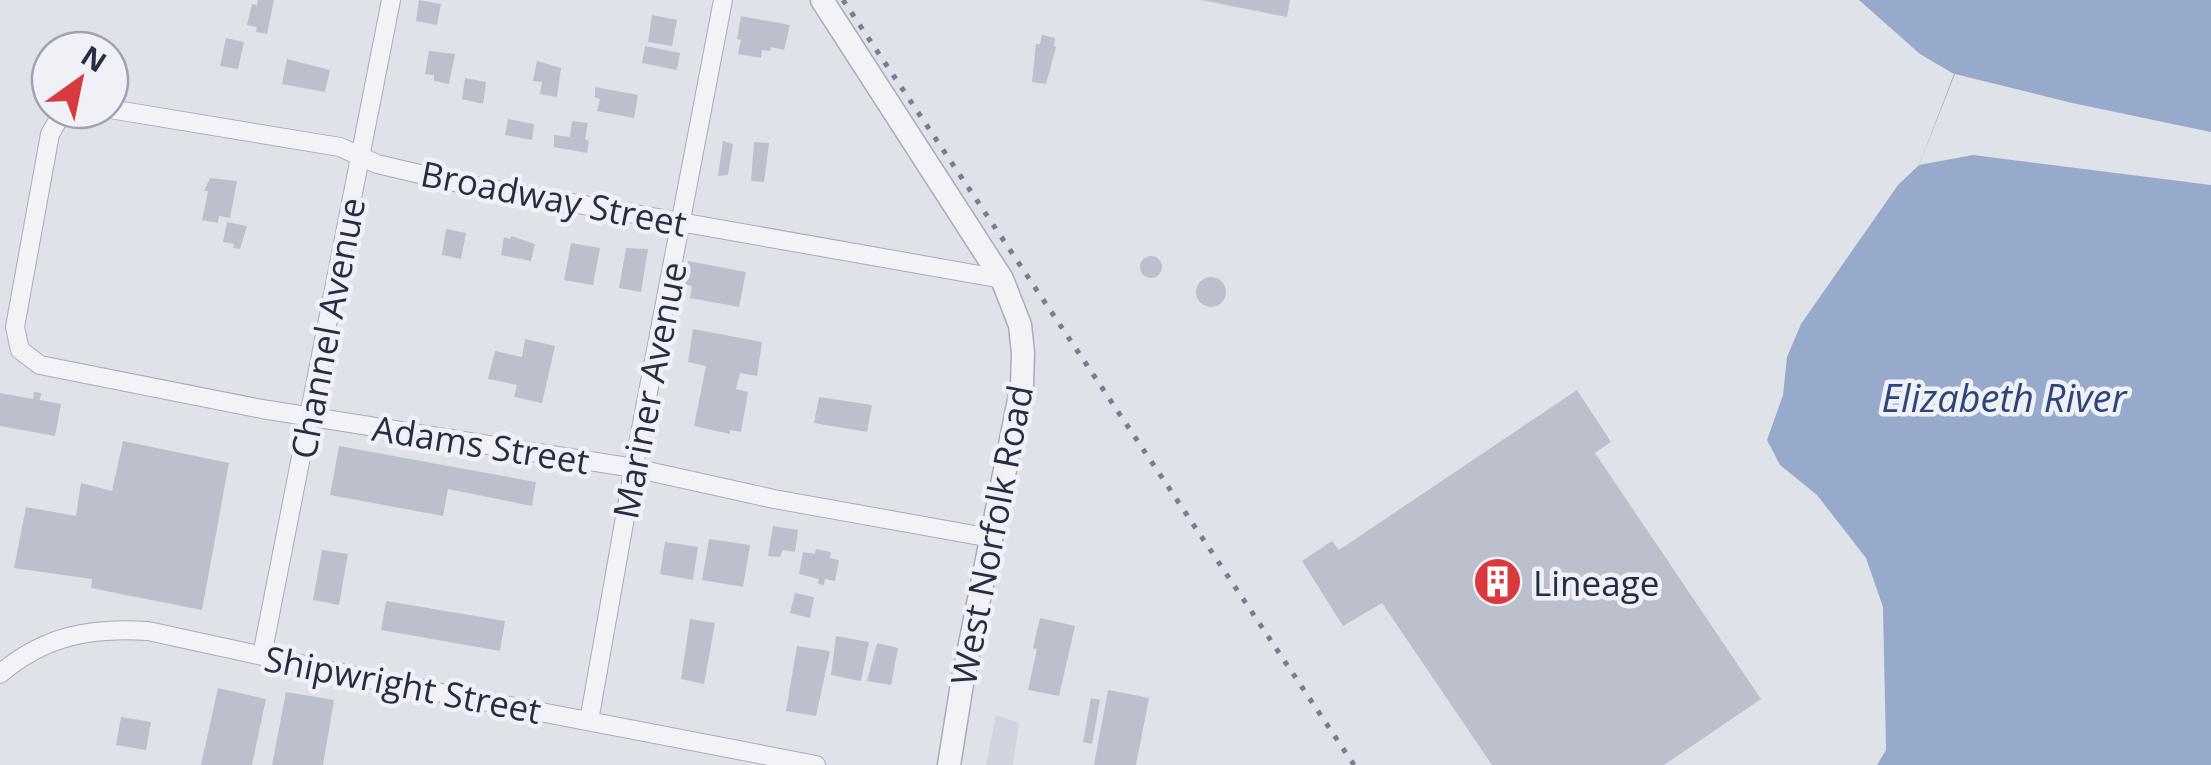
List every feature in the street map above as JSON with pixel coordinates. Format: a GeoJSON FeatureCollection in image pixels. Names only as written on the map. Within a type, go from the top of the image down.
{"type":"FeatureCollection","features":[{"type":"Feature","properties":{"kind":"street","name":"Channel Avenue"},"geometry":{"type":"LineString","coordinates":[[262,655],[391,0]]}},
{"type":"Feature","properties":{"kind":"street","name":"Mariner Avenue"},"geometry":{"type":"LineString","coordinates":[[589,721],[723,0]]}},
{"type":"Feature","properties":{"kind":"street","name":"West Norfolk Road"},"geometry":{"type":"LineString","coordinates":[[822,0],[1002,278],[1020,325],[1024,353],[1022,385],[950,765]]}},
{"type":"Feature","properties":{"kind":"street","name":"Broadway Street"},"geometry":{"type":"LineString","coordinates":[[130,112],[340,147],[377,164],[454,182],[1002,278]]}},
{"type":"Feature","properties":{"kind":"street","name":"Adams Street"},"geometry":{"type":"LineString","coordinates":[[51,130],[15,339],[27,358],[40,365],[311,417],[634,468],[774,499],[991,538]]}},
{"type":"Feature","properties":{"kind":"street","name":"Shipwright Street"},"geometry":{"type":"LineString","coordinates":[[0,674],[19,657],[46,642],[93,630],[148,631],[816,765]]}},
{"type":"Feature","properties":{"kind":"shaded area"},"geometry":{"type":"Polygon","coordinates":[[[996,715],[1019,723],[1013,765],[986,765],[996,715]]]}},
{"type":"Feature","properties":{"kind":"water","name":"Elizabeth River"},"geometry":{"type":"Polygon","coordinates":[[[1859,0],[2211,0],[2211,765],[1877,765],[1886,750],[1883,607],[1866,558],[1817,495],[1780,465],[1767,440],[1783,395],[1787,357],[1801,324],[1898,185],[1919,165],[1954,74],[1920,54],[1859,0]]]}},
{"type":"Feature","properties":{"kind":"pier"},"geometry":{"type":"Polygon","coordinates":[[[1955,74],[2211,132],[2211,185],[1973,155],[1919,165],[1955,74]]]}},
{"type":"Feature","properties":{"kind":"building"},"geometry":{"type":"Polygon","coordinates":[[[258,0],[274,0],[267,34],[247,25],[252,4],[257,5],[258,0]]]}},
{"type":"Feature","properties":{"kind":"building"},"geometry":{"type":"Polygon","coordinates":[[[419,0],[441,4],[437,25],[416,21],[419,0]]]}},
{"type":"Feature","properties":{"kind":"building"},"geometry":{"type":"Polygon","coordinates":[[[1201,0],[1290,0],[1287,17],[1201,0]]]}},
{"type":"Feature","properties":{"kind":"building"},"geometry":{"type":"Polygon","coordinates":[[[652,15],[677,20],[672,46],[648,42],[652,15]]]}},
{"type":"Feature","properties":{"kind":"building"},"geometry":{"type":"Polygon","coordinates":[[[741,16],[790,25],[784,50],[762,50],[761,58],[738,54],[741,16]]]}},
{"type":"Feature","properties":{"kind":"building"},"geometry":{"type":"Polygon","coordinates":[[[1042,35],[1055,38],[1056,47],[1046,84],[1032,82],[1036,44],[1040,44],[1042,35]]]}},
{"type":"Feature","properties":{"kind":"building"},"geometry":{"type":"Polygon","coordinates":[[[226,38],[244,42],[238,69],[220,66],[226,38]]]}},
{"type":"Feature","properties":{"kind":"building"},"geometry":{"type":"Polygon","coordinates":[[[645,46],[680,53],[677,70],[642,63],[645,46]]]}},
{"type":"Feature","properties":{"kind":"building"},"geometry":{"type":"Polygon","coordinates":[[[429,51],[455,54],[449,84],[425,74],[429,51]]]}},
{"type":"Feature","properties":{"kind":"building"},"geometry":{"type":"Polygon","coordinates":[[[287,59],[330,70],[325,92],[282,84],[287,59]]]}},
{"type":"Feature","properties":{"kind":"building"},"geometry":{"type":"Polygon","coordinates":[[[537,61],[561,68],[557,97],[540,94],[542,82],[533,81],[537,61]]]}},
{"type":"Feature","properties":{"kind":"building"},"geometry":{"type":"Polygon","coordinates":[[[465,78],[486,82],[483,104],[462,99],[465,78]]]}},
{"type":"Feature","properties":{"kind":"building"},"geometry":{"type":"Polygon","coordinates":[[[595,87],[638,95],[634,118],[597,111],[600,99],[595,97],[595,87]]]}},
{"type":"Feature","properties":{"kind":"building"},"geometry":{"type":"Polygon","coordinates":[[[508,119],[534,124],[532,140],[505,135],[508,119]]]}},
{"type":"Feature","properties":{"kind":"building"},"geometry":{"type":"Polygon","coordinates":[[[572,121],[588,123],[587,153],[554,147],[554,135],[570,137],[572,121]]]}},
{"type":"Feature","properties":{"kind":"building"},"geometry":{"type":"Polygon","coordinates":[[[723,141],[733,144],[728,175],[718,176],[723,141]]]}},
{"type":"Feature","properties":{"kind":"building"},"geometry":{"type":"Polygon","coordinates":[[[754,142],[769,143],[764,182],[751,181],[754,142]]]}},
{"type":"Feature","properties":{"kind":"building"},"geometry":{"type":"Polygon","coordinates":[[[210,178],[237,181],[230,218],[219,216],[218,223],[202,220],[208,191],[204,191],[210,178]]]}},
{"type":"Feature","properties":{"kind":"building"},"geometry":{"type":"Polygon","coordinates":[[[227,222],[247,226],[240,249],[223,242],[227,222]]]}},
{"type":"Feature","properties":{"kind":"building"},"geometry":{"type":"Polygon","coordinates":[[[446,229],[466,233],[461,259],[442,255],[446,229]]]}},
{"type":"Feature","properties":{"kind":"building"},"geometry":{"type":"Polygon","coordinates":[[[504,237],[535,244],[531,261],[501,255],[504,237]]]}},
{"type":"Feature","properties":{"kind":"building"},"geometry":{"type":"Polygon","coordinates":[[[571,243],[600,248],[593,285],[564,280],[571,243]]]}},
{"type":"Feature","properties":{"kind":"building"},"geometry":{"type":"Polygon","coordinates":[[[626,248],[648,249],[641,292],[619,288],[626,248]]]}},
{"type":"Feature","properties":{"kind":"building"},"geometry":{"type":"Polygon","coordinates":[[[1151,256],[1159,259],[1159,275],[1151,278],[1143,275],[1140,267],[1143,259],[1151,256]]]}},
{"type":"Feature","properties":{"kind":"building"},"geometry":{"type":"Polygon","coordinates":[[[688,261],[746,272],[739,307],[690,298],[692,286],[683,284],[688,261]]]}},
{"type":"Feature","properties":{"kind":"building"},"geometry":{"type":"Polygon","coordinates":[[[1211,277],[1222,281],[1226,292],[1222,303],[1211,307],[1200,303],[1196,292],[1200,281],[1211,277]]]}},
{"type":"Feature","properties":{"kind":"building"},"geometry":{"type":"Polygon","coordinates":[[[693,329],[762,342],[757,376],[740,373],[736,389],[748,392],[741,432],[730,430],[730,434],[694,426],[706,366],[688,362],[693,329]]]}},
{"type":"Feature","properties":{"kind":"building"},"geometry":{"type":"Polygon","coordinates":[[[525,339],[555,346],[542,403],[514,397],[517,385],[488,379],[495,351],[522,357],[525,339]]]}},
{"type":"Feature","properties":{"kind":"building","name":"Lineage"},"geometry":{"type":"Polygon","coordinates":[[[1577,390],[1611,442],[1595,453],[1761,699],[1664,765],[1492,765],[1382,603],[1343,626],[1302,561],[1332,541],[1339,550],[1577,390]]]}},
{"type":"Feature","properties":{"kind":"building"},"geometry":{"type":"Polygon","coordinates":[[[34,392],[41,393],[40,400],[61,404],[55,436],[0,426],[0,393],[33,399],[34,392]]]}},
{"type":"Feature","properties":{"kind":"building"},"geometry":{"type":"Polygon","coordinates":[[[819,397],[872,405],[867,432],[814,423],[819,397]]]}},
{"type":"Feature","properties":{"kind":"building"},"geometry":{"type":"Polygon","coordinates":[[[123,441],[229,463],[202,610],[91,588],[92,579],[14,568],[26,507],[76,516],[81,483],[112,491],[123,441]]]}},
{"type":"Feature","properties":{"kind":"building"},"geometry":{"type":"Polygon","coordinates":[[[339,446],[536,482],[532,506],[448,489],[443,516],[330,495],[339,446]]]}},
{"type":"Feature","properties":{"kind":"building"},"geometry":{"type":"Polygon","coordinates":[[[773,526],[798,530],[795,552],[783,550],[780,557],[768,556],[773,526]]]}},
{"type":"Feature","properties":{"kind":"building"},"geometry":{"type":"Polygon","coordinates":[[[709,539],[750,545],[743,587],[702,580],[709,539]]]}},
{"type":"Feature","properties":{"kind":"building"},"geometry":{"type":"Polygon","coordinates":[[[665,542],[698,547],[693,580],[660,574],[665,542]]]}},
{"type":"Feature","properties":{"kind":"building"},"geometry":{"type":"Polygon","coordinates":[[[816,549],[831,552],[830,558],[839,560],[835,581],[825,579],[824,585],[818,584],[819,579],[799,574],[803,552],[815,554],[816,549]]]}},
{"type":"Feature","properties":{"kind":"building"},"geometry":{"type":"Polygon","coordinates":[[[322,550],[348,554],[339,605],[313,600],[322,550]]]}},
{"type":"Feature","properties":{"kind":"building"},"geometry":{"type":"Polygon","coordinates":[[[795,593],[814,597],[810,618],[790,613],[795,593]]]}},
{"type":"Feature","properties":{"kind":"building"},"geometry":{"type":"Polygon","coordinates":[[[386,601],[505,621],[500,651],[381,630],[386,601]]]}},
{"type":"Feature","properties":{"kind":"building"},"geometry":{"type":"Polygon","coordinates":[[[1040,618],[1075,626],[1059,696],[1028,690],[1040,618]]]}},
{"type":"Feature","properties":{"kind":"building"},"geometry":{"type":"Polygon","coordinates":[[[690,619],[715,623],[704,684],[681,679],[690,619]]]}},
{"type":"Feature","properties":{"kind":"building"},"geometry":{"type":"Polygon","coordinates":[[[836,636],[869,642],[861,681],[831,675],[836,636]]]}},
{"type":"Feature","properties":{"kind":"building"},"geometry":{"type":"Polygon","coordinates":[[[877,643],[898,648],[891,685],[867,681],[877,643]]]}},
{"type":"Feature","properties":{"kind":"building"},"geometry":{"type":"Polygon","coordinates":[[[797,646],[830,651],[816,716],[786,711],[797,646]]]}},
{"type":"Feature","properties":{"kind":"building"},"geometry":{"type":"Polygon","coordinates":[[[218,688],[266,699],[252,765],[201,765],[218,688]]]}},
{"type":"Feature","properties":{"kind":"building"},"geometry":{"type":"Polygon","coordinates":[[[1108,690],[1149,698],[1136,765],[1094,765],[1108,690]]]}},
{"type":"Feature","properties":{"kind":"building"},"geometry":{"type":"Polygon","coordinates":[[[286,692],[334,700],[323,765],[272,765],[286,692]]]}},
{"type":"Feature","properties":{"kind":"building"},"geometry":{"type":"Polygon","coordinates":[[[1091,698],[1100,700],[1092,744],[1083,742],[1091,698]]]}},
{"type":"Feature","properties":{"kind":"building"},"geometry":{"type":"Polygon","coordinates":[[[121,717],[151,722],[146,750],[116,745],[121,717]]]}},
{"type":"Feature","properties":{"kind":"railway"},"geometry":{"type":"LineString","coordinates":[[843,0],[1354,765]]}},
{"type":"Feature","properties":{"kind":"place","name":"Lineage"},"geometry":{"type":"Point","coordinates":[1498,582]}}]}
